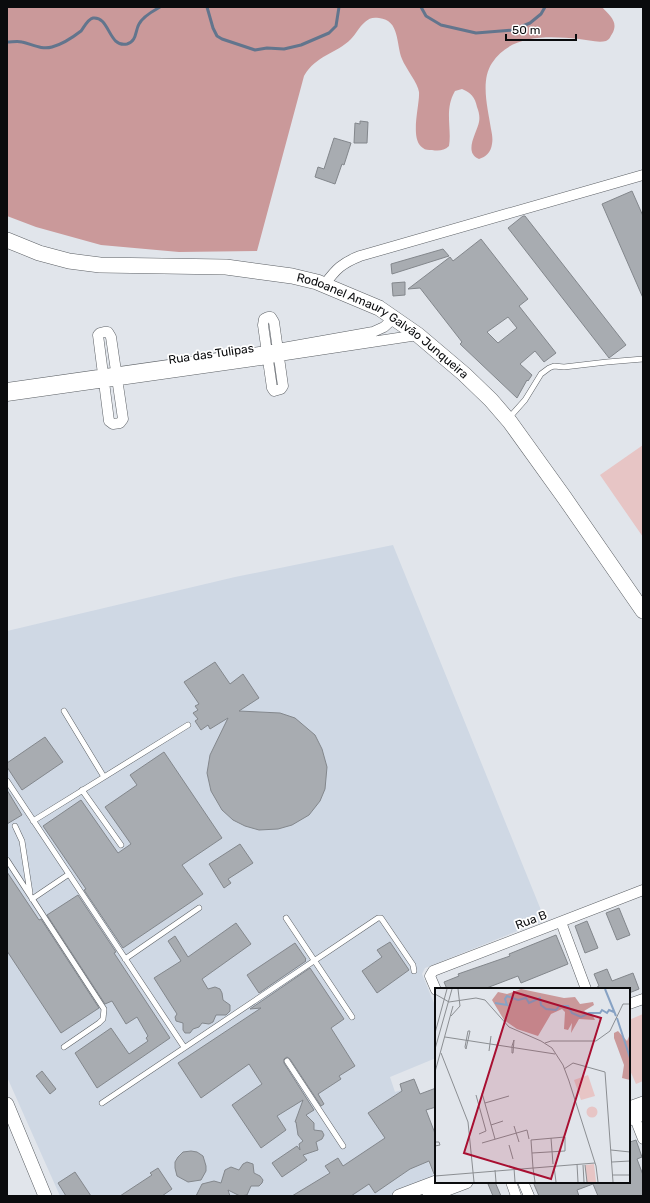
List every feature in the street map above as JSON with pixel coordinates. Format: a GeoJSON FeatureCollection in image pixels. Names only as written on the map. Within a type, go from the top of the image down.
{"type":"FeatureCollection","features":[{"type":"Feature","properties":{"kind":"main road","name":"Rodoanel Amaury Galvão Junqueira"},"geometry":{"type":"LineString","coordinates":[[7,240],[39,253],[69,261],[100,265],[226,268],[292,276],[325,284],[379,308],[418,335],[464,374],[491,400],[508,420],[564,497],[643,611]]}},
{"type":"Feature","properties":{"kind":"street"},"geometry":{"type":"LineString","coordinates":[[325,284],[336,269],[360,256],[643,175]]}},
{"type":"Feature","properties":{"kind":"street"},"geometry":{"type":"LineString","coordinates":[[268,317],[273,319],[278,352],[283,388],[274,391],[272,388],[263,320],[268,317]]}},
{"type":"Feature","properties":{"kind":"street","name":"Rua das Tulipas"},"geometry":{"type":"LineString","coordinates":[[7,396],[103,378],[267,355],[373,332],[384,327],[394,318]]}},
{"type":"Feature","properties":{"kind":"street"},"geometry":{"type":"LineString","coordinates":[[108,332],[110,334],[116,376],[123,419],[120,423],[113,422],[103,378],[98,335],[100,333],[108,332]]}},
{"type":"Feature","properties":{"kind":"street","name":"Rua das Tulipas"},"geometry":{"type":"LineString","coordinates":[[278,352],[418,335]]}},
{"type":"Feature","properties":{"kind":"street","name":"Rua das Tulipas"},"geometry":{"type":"LineString","coordinates":[[7,388],[103,378]]}},
{"type":"Feature","properties":{"kind":"street","name":"Rua B"},"geometry":{"type":"LineString","coordinates":[[435,988],[430,976],[433,971],[643,890]]}},
{"type":"Feature","properties":{"kind":"street"},"geometry":{"type":"LineString","coordinates":[[561,922],[586,988]]}},
{"type":"Feature","properties":{"kind":"street"},"geometry":{"type":"LineString","coordinates":[[630,1004],[643,999]]}},
{"type":"Feature","properties":{"kind":"street"},"geometry":{"type":"LineString","coordinates":[[7,1104],[45,1196]]}},
{"type":"Feature","properties":{"kind":"street"},"geometry":{"type":"LineString","coordinates":[[637,1110],[643,1139]]}},
{"type":"Feature","properties":{"kind":"street"},"geometry":{"type":"LineString","coordinates":[[399,1196],[435,1182]]}},
{"type":"Feature","properties":{"kind":"street"},"geometry":{"type":"LineString","coordinates":[[429,1196],[463,1183]]}},
{"type":"Feature","properties":{"kind":"street"},"geometry":{"type":"LineString","coordinates":[[511,1183],[516,1196]]}},
{"type":"Feature","properties":{"kind":"street"},"geometry":{"type":"LineString","coordinates":[[523,1183],[529,1196]]}},
{"type":"Feature","properties":{"kind":"lane"},"geometry":{"type":"LineString","coordinates":[[508,420],[525,400],[541,374],[549,368],[643,359]]}},
{"type":"Feature","properties":{"kind":"lane"},"geometry":{"type":"LineString","coordinates":[[64,711],[104,776]]}},
{"type":"Feature","properties":{"kind":"lane"},"geometry":{"type":"LineString","coordinates":[[33,820],[188,724]]}},
{"type":"Feature","properties":{"kind":"lane"},"geometry":{"type":"LineString","coordinates":[[7,781],[184,1047]]}},
{"type":"Feature","properties":{"kind":"lane"},"geometry":{"type":"LineString","coordinates":[[82,790],[121,845]]}},
{"type":"Feature","properties":{"kind":"lane"},"geometry":{"type":"LineString","coordinates":[[15,826],[22,841],[31,897]]}},
{"type":"Feature","properties":{"kind":"lane"},"geometry":{"type":"LineString","coordinates":[[7,860],[104,1009],[103,1019],[99,1023],[64,1047]]}},
{"type":"Feature","properties":{"kind":"lane"},"geometry":{"type":"LineString","coordinates":[[31,897],[69,874]]}},
{"type":"Feature","properties":{"kind":"lane"},"geometry":{"type":"LineString","coordinates":[[125,959],[199,908]]}},
{"type":"Feature","properties":{"kind":"lane"},"geometry":{"type":"LineString","coordinates":[[286,918],[313,961],[352,1017]]}},
{"type":"Feature","properties":{"kind":"lane"},"geometry":{"type":"LineString","coordinates":[[102,1103],[313,961],[380,918],[382,918],[412,965],[414,971]]}},
{"type":"Feature","properties":{"kind":"lane"},"geometry":{"type":"LineString","coordinates":[[287,1061],[343,1146]]}},
{"type":"Feature","properties":{"kind":"shaded area"},"geometry":{"type":"Polygon","coordinates":[[[7,7],[602,7],[611,16],[615,26],[609,39],[603,42],[555,37],[531,39],[509,47],[500,54],[492,63],[486,78],[486,95],[492,136],[491,149],[488,154],[479,159],[474,156],[471,147],[479,122],[479,113],[474,98],[462,89],[455,91],[450,105],[449,146],[443,150],[428,150],[419,144],[416,130],[419,98],[418,88],[402,59],[396,34],[391,23],[377,18],[370,19],[363,24],[345,44],[314,63],[304,76],[257,251],[179,252],[101,245],[36,227],[7,216],[7,7]]]}},
{"type":"Feature","properties":{"kind":"shaded area"},"geometry":{"type":"Polygon","coordinates":[[[643,445],[643,537],[600,475],[643,445]]]}},
{"type":"Feature","properties":{"kind":"shaded area"},"geometry":{"type":"Polygon","coordinates":[[[393,545],[545,920],[425,968],[422,974],[435,1006],[435,1058],[390,1077],[395,1092],[401,1090],[435,1182],[398,1196],[60,1196],[7,1077],[7,631],[235,577],[393,545]]]}},
{"type":"Feature","properties":{"kind":"shaded area"},"geometry":{"type":"Polygon","coordinates":[[[643,1014],[643,1081],[636,1084],[630,1070],[630,1020],[643,1014]]]}},
{"type":"Feature","properties":{"kind":"building"},"geometry":{"type":"Polygon","coordinates":[[[360,121],[368,122],[367,143],[354,143],[355,123],[360,124],[360,121]]]}},
{"type":"Feature","properties":{"kind":"building"},"geometry":{"type":"Polygon","coordinates":[[[334,138],[351,143],[344,165],[342,164],[335,184],[315,177],[318,167],[324,169],[334,138]]]}},
{"type":"Feature","properties":{"kind":"building"},"geometry":{"type":"Polygon","coordinates":[[[632,191],[643,216],[643,298],[602,204],[632,191]]]}},
{"type":"Feature","properties":{"kind":"building"},"geometry":{"type":"Polygon","coordinates":[[[525,216],[626,345],[609,358],[508,228],[525,216]]]}},
{"type":"Feature","properties":{"kind":"building"},"geometry":{"type":"Polygon","coordinates":[[[481,239],[528,299],[519,306],[556,353],[544,362],[535,351],[520,364],[532,375],[528,381],[527,380],[517,398],[460,344],[462,342],[420,288],[408,289],[450,257],[453,261],[481,239]],[[508,317],[487,332],[498,343],[517,328],[508,317]]]}},
{"type":"Feature","properties":{"kind":"building"},"geometry":{"type":"Polygon","coordinates":[[[443,249],[449,256],[392,274],[391,264],[443,249]]]}},
{"type":"Feature","properties":{"kind":"building"},"geometry":{"type":"Polygon","coordinates":[[[405,282],[405,295],[393,296],[392,283],[405,282]]]}},
{"type":"Feature","properties":{"kind":"building"},"geometry":{"type":"Polygon","coordinates":[[[215,662],[230,684],[243,674],[259,698],[239,711],[280,713],[295,718],[315,735],[322,749],[327,767],[325,789],[320,801],[309,815],[292,825],[278,829],[259,830],[245,826],[233,820],[222,810],[211,791],[207,773],[210,755],[228,718],[210,729],[208,725],[201,730],[195,721],[198,719],[193,713],[198,710],[195,706],[199,704],[184,682],[215,662]]]}},
{"type":"Feature","properties":{"kind":"building"},"geometry":{"type":"Polygon","coordinates":[[[45,737],[63,762],[22,790],[7,767],[7,763],[45,737]]]}},
{"type":"Feature","properties":{"kind":"building"},"geometry":{"type":"Polygon","coordinates":[[[164,752],[222,838],[182,865],[203,894],[123,948],[84,890],[86,889],[43,826],[81,800],[118,853],[131,844],[105,807],[137,785],[130,775],[164,752]]]}},
{"type":"Feature","properties":{"kind":"building"},"geometry":{"type":"Polygon","coordinates":[[[7,790],[22,815],[7,824],[7,790]]]}},
{"type":"Feature","properties":{"kind":"building"},"geometry":{"type":"Polygon","coordinates":[[[240,844],[253,863],[228,879],[231,883],[224,888],[209,864],[240,844]]]}},
{"type":"Feature","properties":{"kind":"building"},"geometry":{"type":"Polygon","coordinates":[[[7,872],[39,920],[41,919],[99,1008],[61,1033],[7,951],[7,872]]]}},
{"type":"Feature","properties":{"kind":"building"},"geometry":{"type":"Polygon","coordinates":[[[78,895],[170,1038],[97,1088],[75,1053],[111,1028],[129,1054],[148,1041],[146,1038],[148,1036],[137,1017],[126,1024],[112,1001],[105,1004],[47,915],[78,895]]]}},
{"type":"Feature","properties":{"kind":"building"},"geometry":{"type":"Polygon","coordinates":[[[619,908],[630,935],[617,940],[606,913],[619,908]]]}},
{"type":"Feature","properties":{"kind":"building"},"geometry":{"type":"Polygon","coordinates":[[[587,921],[598,948],[585,953],[575,926],[587,921]]]}},
{"type":"Feature","properties":{"kind":"building"},"geometry":{"type":"Polygon","coordinates":[[[236,923],[251,944],[202,979],[208,989],[215,987],[220,989],[223,1000],[230,1005],[230,1011],[226,1015],[216,1015],[213,1022],[209,1024],[202,1023],[190,1033],[185,1033],[183,1030],[183,1023],[176,1021],[175,1017],[177,1014],[154,978],[181,961],[168,941],[175,936],[188,957],[236,923]]]}},
{"type":"Feature","properties":{"kind":"building"},"geometry":{"type":"Polygon","coordinates":[[[556,935],[568,964],[521,983],[518,976],[487,988],[447,988],[444,982],[459,976],[458,974],[510,956],[509,954],[556,935]]]}},
{"type":"Feature","properties":{"kind":"building"},"geometry":{"type":"Polygon","coordinates":[[[390,942],[409,970],[377,993],[362,971],[382,957],[377,950],[390,942]]]}},
{"type":"Feature","properties":{"kind":"building"},"geometry":{"type":"Polygon","coordinates":[[[295,943],[306,961],[259,993],[247,975],[295,943]]]}},
{"type":"Feature","properties":{"kind":"building"},"geometry":{"type":"Polygon","coordinates":[[[310,968],[344,1019],[331,1028],[355,1066],[339,1076],[341,1079],[318,1094],[324,1104],[321,1106],[290,1059],[287,1057],[284,1059],[284,1063],[314,1110],[306,1115],[314,1123],[314,1130],[322,1131],[324,1135],[322,1139],[316,1142],[318,1150],[303,1155],[307,1160],[282,1177],[272,1163],[297,1146],[300,1150],[299,1144],[303,1141],[298,1135],[295,1122],[303,1100],[277,1116],[286,1130],[261,1148],[232,1105],[262,1084],[249,1064],[201,1098],[178,1063],[261,1008],[250,1009],[310,968]]]}},
{"type":"Feature","properties":{"kind":"building"},"geometry":{"type":"Polygon","coordinates":[[[607,969],[612,981],[633,973],[639,989],[630,993],[630,988],[596,988],[599,986],[594,974],[607,969]]]}},
{"type":"Feature","properties":{"kind":"building"},"geometry":{"type":"Polygon","coordinates":[[[42,1071],[56,1089],[50,1094],[36,1076],[42,1071]]]}},
{"type":"Feature","properties":{"kind":"building"},"geometry":{"type":"Polygon","coordinates":[[[414,1079],[420,1094],[435,1088],[435,1107],[426,1110],[435,1133],[435,1174],[429,1161],[410,1169],[375,1193],[369,1184],[351,1196],[292,1196],[330,1173],[325,1166],[338,1158],[343,1166],[385,1138],[368,1113],[402,1091],[400,1084],[414,1079]]]}},
{"type":"Feature","properties":{"kind":"building"},"geometry":{"type":"Polygon","coordinates":[[[636,1140],[642,1157],[637,1159],[643,1175],[643,1196],[598,1196],[593,1184],[577,1190],[579,1196],[539,1196],[533,1183],[630,1183],[630,1142],[636,1140]]]}},
{"type":"Feature","properties":{"kind":"building"},"geometry":{"type":"Polygon","coordinates":[[[183,1152],[197,1152],[203,1156],[206,1171],[201,1180],[188,1182],[177,1176],[175,1162],[183,1152]]]}},
{"type":"Feature","properties":{"kind":"building"},"geometry":{"type":"Polygon","coordinates":[[[247,1162],[253,1164],[254,1173],[260,1176],[263,1180],[259,1186],[251,1186],[247,1195],[240,1196],[228,1190],[230,1196],[196,1196],[202,1184],[214,1181],[221,1183],[225,1170],[231,1167],[239,1170],[243,1164],[247,1162]]]}},
{"type":"Feature","properties":{"kind":"building"},"geometry":{"type":"Polygon","coordinates":[[[158,1168],[172,1189],[162,1196],[120,1196],[152,1175],[150,1173],[158,1168]]]}},
{"type":"Feature","properties":{"kind":"building"},"geometry":{"type":"Polygon","coordinates":[[[75,1172],[91,1196],[66,1196],[58,1183],[75,1172]]]}},
{"type":"Feature","properties":{"kind":"building"},"geometry":{"type":"Polygon","coordinates":[[[495,1183],[501,1196],[493,1196],[488,1184],[495,1183]]]}},
{"type":"Feature","properties":{"kind":"waterway"},"geometry":{"type":"LineString","coordinates":[[7,42],[20,42],[40,47],[52,47],[74,36],[81,31],[89,20],[93,18],[99,19],[103,22],[116,41],[121,44],[127,44],[133,41],[141,21],[148,14],[160,7]]}},
{"type":"Feature","properties":{"kind":"waterway"},"geometry":{"type":"LineString","coordinates":[[207,7],[217,36],[255,50],[267,48],[284,49],[301,45],[329,33],[336,26],[339,7]]}},
{"type":"Feature","properties":{"kind":"waterway"},"geometry":{"type":"LineString","coordinates":[[421,7],[426,16],[441,25],[476,33],[513,30],[530,23],[541,14],[545,7]]}}]}
